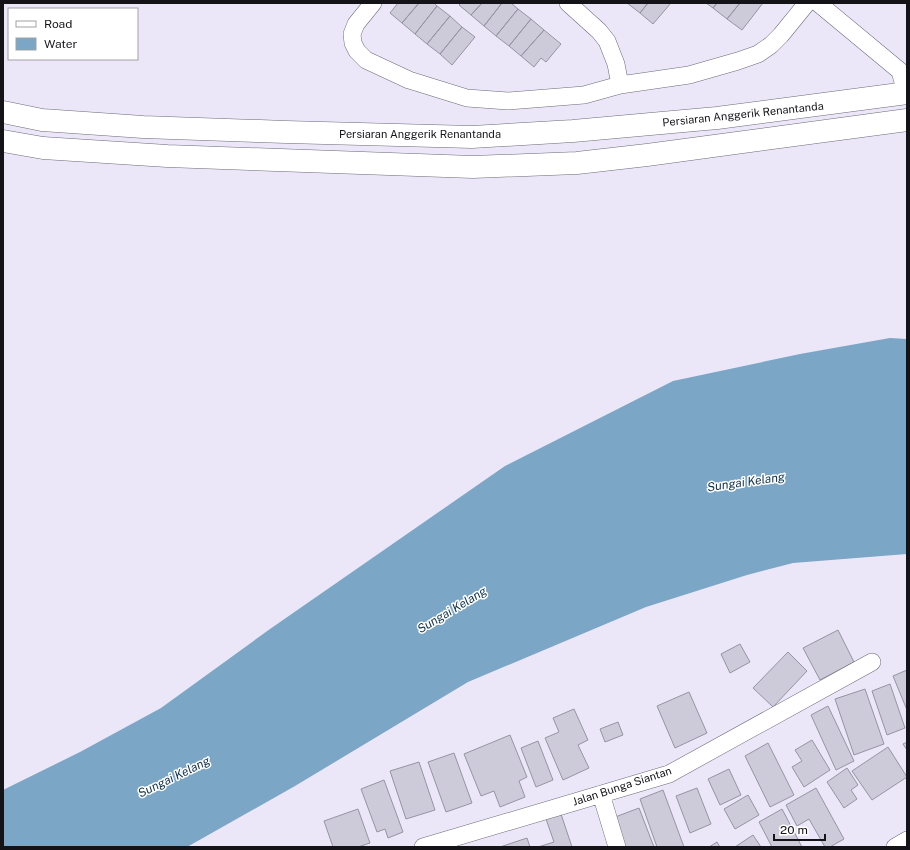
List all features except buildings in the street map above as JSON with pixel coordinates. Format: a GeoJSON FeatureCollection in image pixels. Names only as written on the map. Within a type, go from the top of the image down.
{"type":"FeatureCollection","features":[{"type":"Feature","properties":{"kind":"main road","name":"Persiaran Anggerik Renantanda"},"geometry":{"type":"LineString","coordinates":[[3,112],[42,120],[143,127],[472,137],[573,131],[717,118],[906,93]]}},
{"type":"Feature","properties":{"kind":"main road"},"geometry":{"type":"LineString","coordinates":[[3,141],[43,148],[167,156],[474,167],[577,163],[907,120]]}},
{"type":"Feature","properties":{"kind":"main road"},"geometry":{"type":"LineString","coordinates":[[573,131],[577,163]]}},
{"type":"Feature","properties":{"kind":"street"},"geometry":{"type":"LineString","coordinates":[[374,3],[356,24],[352,34],[353,43],[357,51],[366,60],[409,80],[467,98],[508,101],[584,95],[620,85],[689,75],[738,61],[758,54],[771,45],[807,3]]}},
{"type":"Feature","properties":{"kind":"street"},"geometry":{"type":"LineString","coordinates":[[568,3],[600,31],[616,64],[620,85]]}},
{"type":"Feature","properties":{"kind":"street"},"geometry":{"type":"LineString","coordinates":[[818,3],[900,71],[906,93]]}},
{"type":"Feature","properties":{"kind":"street","name":"Jalan Bunga Siantan"},"geometry":{"type":"LineString","coordinates":[[423,847],[669,774],[872,662]]}},
{"type":"Feature","properties":{"kind":"street"},"geometry":{"type":"LineString","coordinates":[[601,794],[617,847]]}},
{"type":"Feature","properties":{"kind":"street"},"geometry":{"type":"LineString","coordinates":[[895,847],[907,840]]}},
{"type":"Feature","properties":{"kind":"water","name":"Sungai Kelang"},"geometry":{"type":"Polygon","coordinates":[[[890,338],[907,339],[907,554],[793,563],[747,575],[646,607],[468,682],[295,786],[187,847],[3,847],[3,790],[80,752],[161,708],[270,629],[505,466],[673,381],[800,354],[890,338]]]}}]}
